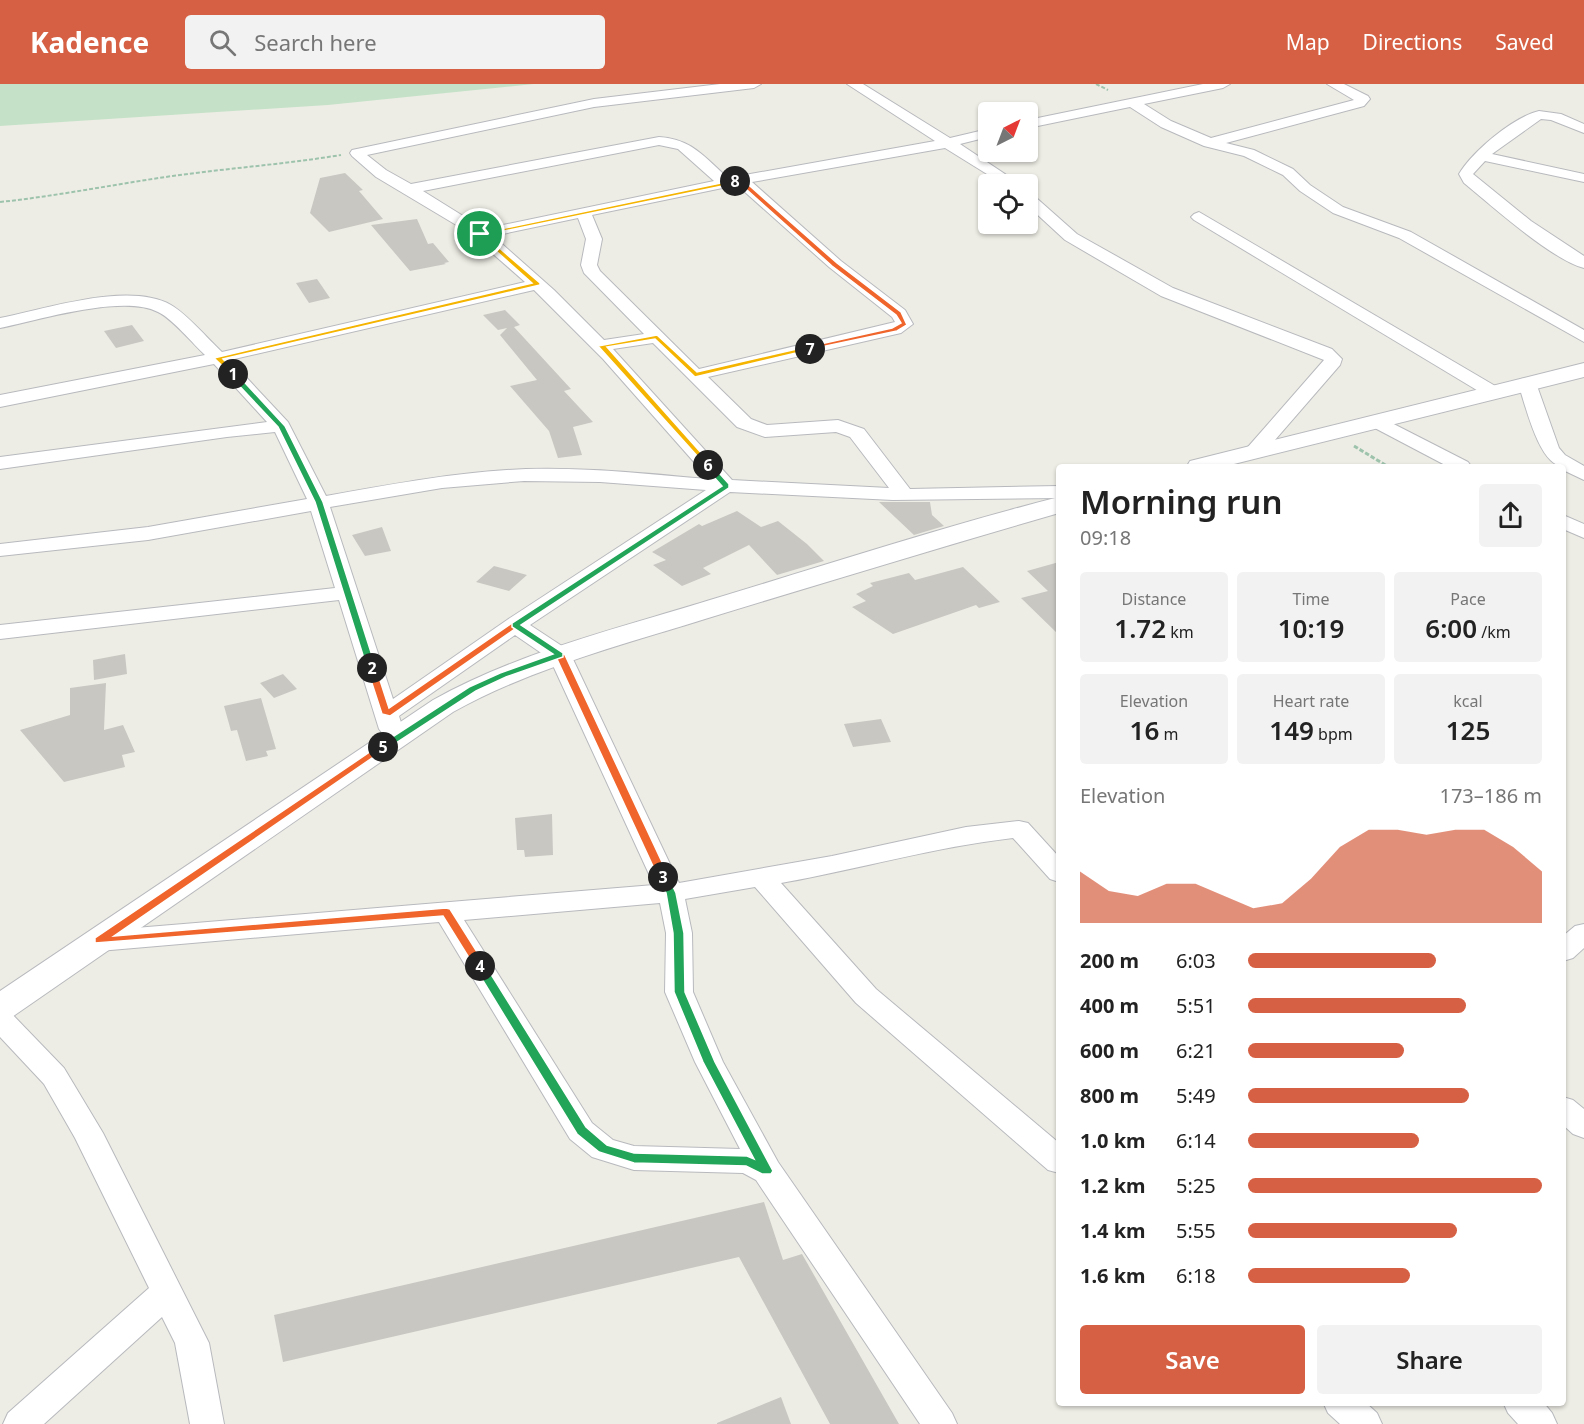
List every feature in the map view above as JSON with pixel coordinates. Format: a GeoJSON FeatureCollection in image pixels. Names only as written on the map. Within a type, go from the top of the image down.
{"type":"FeatureCollection","features":[{"type":"Feature","properties":{"kind":"street"},"geometry":{"type":"LineString","coordinates":[[726,486],[602,346],[537,284],[480,234],[383,175],[364,162],[357,153],[594,103],[754,84]]}},
{"type":"Feature","properties":{"kind":"street"},"geometry":{"type":"LineString","coordinates":[[854,84],[997,174]]}},
{"type":"Feature","properties":{"kind":"street"},"geometry":{"type":"LineString","coordinates":[[1038,122],[1223,84]]}},
{"type":"Feature","properties":{"kind":"street"},"geometry":{"type":"LineString","coordinates":[[1209,143],[1359,103],[1363,99],[1334,84]]}},
{"type":"Feature","properties":{"kind":"street"},"geometry":{"type":"LineString","coordinates":[[1133,103],[1166,124],[1209,143],[1249,153],[1288,172],[1305,188],[1338,210],[1405,235],[1584,337]]}},
{"type":"Feature","properties":{"kind":"street"},"geometry":{"type":"LineString","coordinates":[[1584,129],[1549,116],[1536,115],[1480,156],[1468,168],[1466,174],[1469,180],[1512,214],[1584,263]]}},
{"type":"Feature","properties":{"kind":"street"},"geometry":{"type":"LineString","coordinates":[[480,234],[732,182],[978,135]]}},
{"type":"Feature","properties":{"kind":"street"},"geometry":{"type":"LineString","coordinates":[[409,189],[659,141],[675,142],[732,182],[899,314],[904,324],[895,329],[695,375]]}},
{"type":"Feature","properties":{"kind":"street"},"geometry":{"type":"LineString","coordinates":[[1480,156],[1584,178]]}},
{"type":"Feature","properties":{"kind":"street"},"geometry":{"type":"LineString","coordinates":[[1038,207],[1071,237],[1167,291],[1326,353],[1333,359],[1332,365],[1254,452]]}},
{"type":"Feature","properties":{"kind":"street"},"geometry":{"type":"LineString","coordinates":[[583,213],[594,238],[589,265],[592,273],[744,423],[752,428],[765,431],[838,426],[857,433],[904,494]]}},
{"type":"Feature","properties":{"kind":"street"},"geometry":{"type":"LineString","coordinates":[[1199,218],[1491,392]]}},
{"type":"Feature","properties":{"kind":"street"},"geometry":{"type":"LineString","coordinates":[[0,401],[218,358],[537,284]]}},
{"type":"Feature","properties":{"kind":"street"},"geometry":{"type":"LineString","coordinates":[[0,323],[118,299],[144,300],[165,309],[218,358],[281,426],[319,502],[390,727]]}},
{"type":"Feature","properties":{"kind":"street"},"geometry":{"type":"LineString","coordinates":[[602,346],[657,337]]}},
{"type":"Feature","properties":{"kind":"street"},"geometry":{"type":"LineString","coordinates":[[1207,464],[1584,370]]}},
{"type":"Feature","properties":{"kind":"street"},"geometry":{"type":"LineString","coordinates":[[1527,383],[1550,448],[1558,459],[1584,474]]}},
{"type":"Feature","properties":{"kind":"street"},"geometry":{"type":"LineString","coordinates":[[1378,422],[1457,464]]}},
{"type":"Feature","properties":{"kind":"street"},"geometry":{"type":"LineString","coordinates":[[0,463],[227,431],[281,426]]}},
{"type":"Feature","properties":{"kind":"street"},"geometry":{"type":"LineString","coordinates":[[0,550],[196,526],[319,502],[464,480],[525,475],[583,475],[827,492],[997,495],[1056,492]]}},
{"type":"Feature","properties":{"kind":"street"},"geometry":{"type":"LineString","coordinates":[[0,1008],[99,941],[390,727],[515,625],[726,486]]}},
{"type":"Feature","properties":{"kind":"street"},"geometry":{"type":"LineString","coordinates":[[390,727],[503,675],[560,655],[908,548],[1056,506]]}},
{"type":"Feature","properties":{"kind":"street"},"geometry":{"type":"LineString","coordinates":[[1566,523],[1584,532]]}},
{"type":"Feature","properties":{"kind":"street"},"geometry":{"type":"LineString","coordinates":[[0,632],[184,609],[348,593]]}},
{"type":"Feature","properties":{"kind":"street"},"geometry":{"type":"LineString","coordinates":[[515,625],[560,655],[671,893],[679,933],[680,992],[709,1062],[767,1171],[940,1424]]}},
{"type":"Feature","properties":{"kind":"street"},"geometry":{"type":"LineString","coordinates":[[99,941],[671,893],[832,866],[966,835],[1019,829],[1056,870]]}},
{"type":"Feature","properties":{"kind":"street"},"geometry":{"type":"LineString","coordinates":[[762,878],[866,996],[1056,1158]]}},
{"type":"Feature","properties":{"kind":"street"},"geometry":{"type":"LineString","coordinates":[[446,912],[581,1131],[603,1149],[634,1158],[747,1161],[767,1171]]}},
{"type":"Feature","properties":{"kind":"street"},"geometry":{"type":"LineString","coordinates":[[1566,948],[1584,933]]}},
{"type":"Feature","properties":{"kind":"street"},"geometry":{"type":"LineString","coordinates":[[0,1019],[54,1076],[88,1132],[192,1343],[207,1424]]}},
{"type":"Feature","properties":{"kind":"street"},"geometry":{"type":"LineString","coordinates":[[1566,1110],[1584,1125]]}},
{"type":"Feature","properties":{"kind":"street"},"geometry":{"type":"LineString","coordinates":[[20,1424],[167,1292]]}},
{"type":"Feature","properties":{"kind":"street"},"geometry":{"type":"LineString","coordinates":[[1345,1406],[1365,1424]]}},
{"type":"Feature","properties":{"kind":"street"},"geometry":{"type":"LineString","coordinates":[[1524,1406],[1540,1424]]}},
{"type":"Feature","properties":{"kind":"path"},"geometry":{"type":"LineString","coordinates":[[0,202],[64,195],[194,173],[273,166],[357,153]]}},
{"type":"Feature","properties":{"kind":"path"},"geometry":{"type":"LineString","coordinates":[[1333,433],[1384,464]]}},
{"type":"Feature","properties":{"kind":"green space"},"geometry":{"type":"Polygon","coordinates":[[[0,84],[534,84],[328,105],[0,126],[0,84]]]}},
{"type":"Feature","properties":{"kind":"building"},"geometry":{"type":"Polygon","coordinates":[[[345,173],[363,190],[359,191],[383,219],[329,232],[310,213],[320,178],[345,173]]]}},
{"type":"Feature","properties":{"kind":"building"},"geometry":{"type":"Polygon","coordinates":[[[417,219],[428,244],[433,243],[449,262],[410,271],[371,225],[417,219]]]}},
{"type":"Feature","properties":{"kind":"building"},"geometry":{"type":"Polygon","coordinates":[[[317,279],[330,298],[309,303],[296,283],[317,279]]]}},
{"type":"Feature","properties":{"kind":"building"},"geometry":{"type":"Polygon","coordinates":[[[505,310],[520,325],[514,327],[571,389],[564,391],[593,422],[573,427],[582,455],[558,458],[549,431],[510,386],[537,380],[500,335],[507,328],[498,330],[483,315],[505,310]]]}},
{"type":"Feature","properties":{"kind":"building"},"geometry":{"type":"Polygon","coordinates":[[[132,325],[144,341],[116,348],[104,331],[132,325]]]}},
{"type":"Feature","properties":{"kind":"building"},"geometry":{"type":"Polygon","coordinates":[[[879,502],[930,502],[932,515],[944,526],[914,535],[879,502]]]}},
{"type":"Feature","properties":{"kind":"building"},"geometry":{"type":"Polygon","coordinates":[[[737,511],[761,527],[778,521],[824,561],[777,575],[749,545],[703,568],[711,574],[682,586],[653,565],[666,560],[652,552],[699,524],[702,526],[737,511]]]}},
{"type":"Feature","properties":{"kind":"building"},"geometry":{"type":"Polygon","coordinates":[[[382,527],[391,551],[365,556],[352,535],[382,527]]]}},
{"type":"Feature","properties":{"kind":"building"},"geometry":{"type":"Polygon","coordinates":[[[1056,563],[1056,632],[1021,598],[1048,591],[1027,571],[1056,563]]]}},
{"type":"Feature","properties":{"kind":"building"},"geometry":{"type":"Polygon","coordinates":[[[494,566],[527,575],[509,591],[476,582],[494,566]]]}},
{"type":"Feature","properties":{"kind":"building"},"geometry":{"type":"Polygon","coordinates":[[[963,567],[1000,602],[979,608],[976,605],[893,634],[852,607],[866,601],[856,594],[873,586],[870,583],[909,573],[915,580],[963,567]]]}},
{"type":"Feature","properties":{"kind":"building"},"geometry":{"type":"Polygon","coordinates":[[[125,654],[127,674],[94,680],[93,660],[125,654]]]}},
{"type":"Feature","properties":{"kind":"building"},"geometry":{"type":"Polygon","coordinates":[[[283,674],[297,689],[274,698],[260,683],[283,674]]]}},
{"type":"Feature","properties":{"kind":"building"},"geometry":{"type":"Polygon","coordinates":[[[106,683],[104,730],[123,725],[135,752],[122,755],[125,767],[64,782],[20,730],[70,715],[70,688],[106,683]]]}},
{"type":"Feature","properties":{"kind":"building"},"geometry":{"type":"Polygon","coordinates":[[[261,698],[276,749],[266,751],[268,756],[246,761],[237,730],[231,731],[224,706],[261,698]]]}},
{"type":"Feature","properties":{"kind":"building"},"geometry":{"type":"Polygon","coordinates":[[[881,719],[891,742],[853,747],[844,724],[881,719]]]}},
{"type":"Feature","properties":{"kind":"building"},"geometry":{"type":"Polygon","coordinates":[[[552,814],[553,855],[525,857],[524,850],[517,850],[515,818],[552,814]]]}},
{"type":"Feature","properties":{"kind":"building"},"geometry":{"type":"Polygon","coordinates":[[[764,1202],[783,1260],[802,1254],[899,1424],[830,1424],[739,1257],[283,1362],[274,1315],[764,1202]]]}},
{"type":"Feature","properties":{"kind":"building"},"geometry":{"type":"Polygon","coordinates":[[[781,1397],[791,1424],[717,1424],[717,1423],[781,1397]]]}},
{"type":"Feature","properties":{"kind":"route"},"geometry":{"type":"LineString","coordinates":[[480,234],[537,284],[218,358],[281,426],[319,502],[386,714],[515,625],[560,655],[671,893],[679,933],[680,992],[709,1062],[767,1171],[747,1161],[634,1158],[603,1149],[581,1131],[446,912],[99,941],[443,706],[503,675],[560,655],[515,625],[726,486],[602,346],[657,337],[695,375],[895,329],[904,324],[899,314],[835,264],[740,180],[480,234]]}}]}
